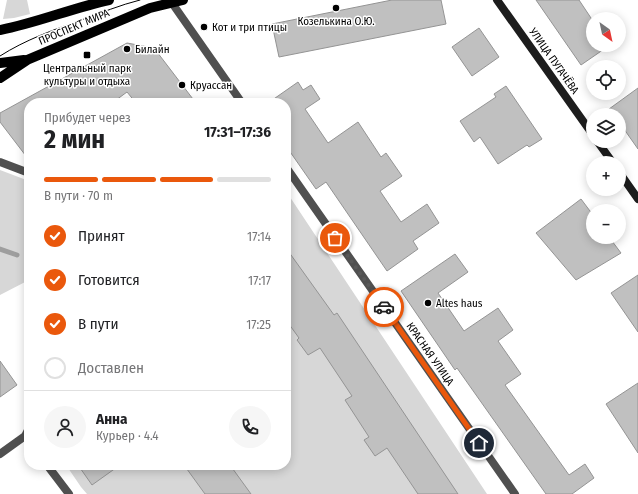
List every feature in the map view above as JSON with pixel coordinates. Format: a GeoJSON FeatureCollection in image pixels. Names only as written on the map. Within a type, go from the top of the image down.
{"type":"FeatureCollection","features":[{"type":"Feature","properties":{"kind":"main road","name":"ПРОСПЕКТ МИРА"},"geometry":{"type":"LineString","coordinates":[[0,30],[36,21],[86,5],[109,0]]}},
{"type":"Feature","properties":{"kind":"main road","name":"ПРОСПЕКТ МИРА"},"geometry":{"type":"LineString","coordinates":[[0,78],[27,60],[150,8],[183,0]]}},
{"type":"Feature","properties":{"kind":"main road"},"geometry":{"type":"LineString","coordinates":[[0,63],[27,60]]}},
{"type":"Feature","properties":{"kind":"street","name":"УЛИЦА ПУГАЧЁВА"},"geometry":{"type":"LineString","coordinates":[[497,0],[586,126]]}},
{"type":"Feature","properties":{"kind":"street"},"geometry":{"type":"LineString","coordinates":[[172,3],[238,98]]}},
{"type":"Feature","properties":{"kind":"street"},"geometry":{"type":"LineString","coordinates":[[0,162],[24,171]]}},
{"type":"Feature","properties":{"kind":"street","name":"КРАСНАЯ УЛИЦА"},"geometry":{"type":"LineString","coordinates":[[291,174],[515,494]]}},
{"type":"Feature","properties":{"kind":"street"},"geometry":{"type":"LineString","coordinates":[[626,182],[638,199]]}},
{"type":"Feature","properties":{"kind":"street"},"geometry":{"type":"LineString","coordinates":[[0,454],[24,438]]}},
{"type":"Feature","properties":{"kind":"street"},"geometry":{"type":"LineString","coordinates":[[51,470],[69,494]]}},
{"type":"Feature","properties":{"kind":"shaded area"},"geometry":{"type":"Polygon","coordinates":[[[7,0],[27,0],[30,14],[3,19],[7,0]]]}},
{"type":"Feature","properties":{"kind":"shaded area"},"geometry":{"type":"Polygon","coordinates":[[[0,170],[24,179],[24,283],[0,295],[0,170]]]}},
{"type":"Feature","properties":{"kind":"shaded area"},"geometry":{"type":"Polygon","coordinates":[[[291,199],[487,494],[87,494],[69,470],[291,470],[291,199]]]}},
{"type":"Feature","properties":{"kind":"building"},"geometry":{"type":"Polygon","coordinates":[[[392,0],[441,0],[446,24],[279,57],[272,24],[392,0]]]}},
{"type":"Feature","properties":{"kind":"building"},"geometry":{"type":"Polygon","coordinates":[[[536,0],[579,0],[587,12],[586,52],[600,52],[586,60],[581,65],[536,0]]]}},
{"type":"Feature","properties":{"kind":"building"},"geometry":{"type":"Polygon","coordinates":[[[479,28],[499,57],[472,76],[452,47],[479,28]]]}},
{"type":"Feature","properties":{"kind":"building"},"geometry":{"type":"Polygon","coordinates":[[[127,43],[154,48],[192,98],[132,98],[127,92],[119,98],[27,98],[127,43]]]}},
{"type":"Feature","properties":{"kind":"building"},"geometry":{"type":"Polygon","coordinates":[[[298,82],[303,90],[311,85],[320,99],[305,109],[328,143],[358,122],[381,157],[386,153],[402,176],[380,191],[401,222],[427,204],[439,223],[413,241],[418,249],[387,271],[326,182],[316,189],[291,153],[291,98],[275,98],[298,82]]]}},
{"type":"Feature","properties":{"kind":"building"},"geometry":{"type":"Polygon","coordinates":[[[506,86],[542,139],[529,147],[527,145],[498,164],[480,137],[474,142],[460,121],[496,97],[494,94],[506,86]]]}},
{"type":"Feature","properties":{"kind":"building"},"geometry":{"type":"Polygon","coordinates":[[[638,88],[638,149],[626,132],[626,108],[610,108],[621,100],[626,100],[626,97],[638,88]]]}},
{"type":"Feature","properties":{"kind":"building"},"geometry":{"type":"Polygon","coordinates":[[[24,100],[24,153],[0,122],[0,113],[24,100]]]}},
{"type":"Feature","properties":{"kind":"building"},"geometry":{"type":"Polygon","coordinates":[[[581,199],[586,206],[586,244],[614,244],[621,253],[576,280],[536,233],[581,199]]]}},
{"type":"Feature","properties":{"kind":"building"},"geometry":{"type":"Polygon","coordinates":[[[455,254],[468,272],[438,293],[464,331],[498,308],[513,330],[498,341],[521,374],[505,385],[569,475],[585,464],[594,478],[572,494],[546,494],[457,368],[455,370],[401,291],[455,254]]]}},
{"type":"Feature","properties":{"kind":"building"},"geometry":{"type":"Polygon","coordinates":[[[291,255],[334,315],[337,313],[458,494],[418,494],[387,448],[375,456],[364,440],[369,437],[345,400],[352,396],[320,348],[308,355],[297,340],[299,338],[291,327],[291,255]]]}},
{"type":"Feature","properties":{"kind":"building"},"geometry":{"type":"Polygon","coordinates":[[[638,275],[638,332],[611,293],[638,275]]]}},
{"type":"Feature","properties":{"kind":"building"},"geometry":{"type":"Polygon","coordinates":[[[0,361],[17,385],[0,397],[0,361]]]}},
{"type":"Feature","properties":{"kind":"building"},"geometry":{"type":"Polygon","coordinates":[[[638,383],[638,453],[606,404],[638,383]]]}},
{"type":"Feature","properties":{"kind":"building"},"geometry":{"type":"Polygon","coordinates":[[[82,470],[113,470],[92,485],[82,470]]]}},
{"type":"Feature","properties":{"kind":"building"},"geometry":{"type":"Polygon","coordinates":[[[188,470],[234,470],[251,494],[205,494],[188,470]]]}},
{"type":"Feature","properties":{"kind":"waterway"},"geometry":{"type":"LineString","coordinates":[[0,249],[17,255]]}},
{"type":"Feature","properties":{"kind":"tram line"},"geometry":{"type":"LineString","coordinates":[[0,56],[29,40],[140,0]]}},
{"type":"Feature","properties":{"kind":"way so far"},"geometry":{"type":"LineString","coordinates":[[335,238],[384,307]]}},
{"type":"Feature","properties":{"kind":"place","name":"Козелькина О.Ю."},"geometry":{"type":"Point","coordinates":[336,8]}},
{"type":"Feature","properties":{"kind":"place","name":"Кот и три птицы"},"geometry":{"type":"Point","coordinates":[204,27]}},
{"type":"Feature","properties":{"kind":"place","name":"Билайн"},"geometry":{"type":"Point","coordinates":[127,49]}},
{"type":"Feature","properties":{"kind":"place","name":"Центральный парк культуры и отдыха"},"geometry":{"type":"Point","coordinates":[87,55]}},
{"type":"Feature","properties":{"kind":"place","name":"Круассан"},"geometry":{"type":"Point","coordinates":[182,85]}},
{"type":"Feature","properties":{"kind":"place","name":"Altes haus"},"geometry":{"type":"Point","coordinates":[428,303]}},
{"type":"Feature","properties":{"kind":"route"},"geometry":{"type":"LineString","coordinates":[[384,307],[479,443]]}}]}
